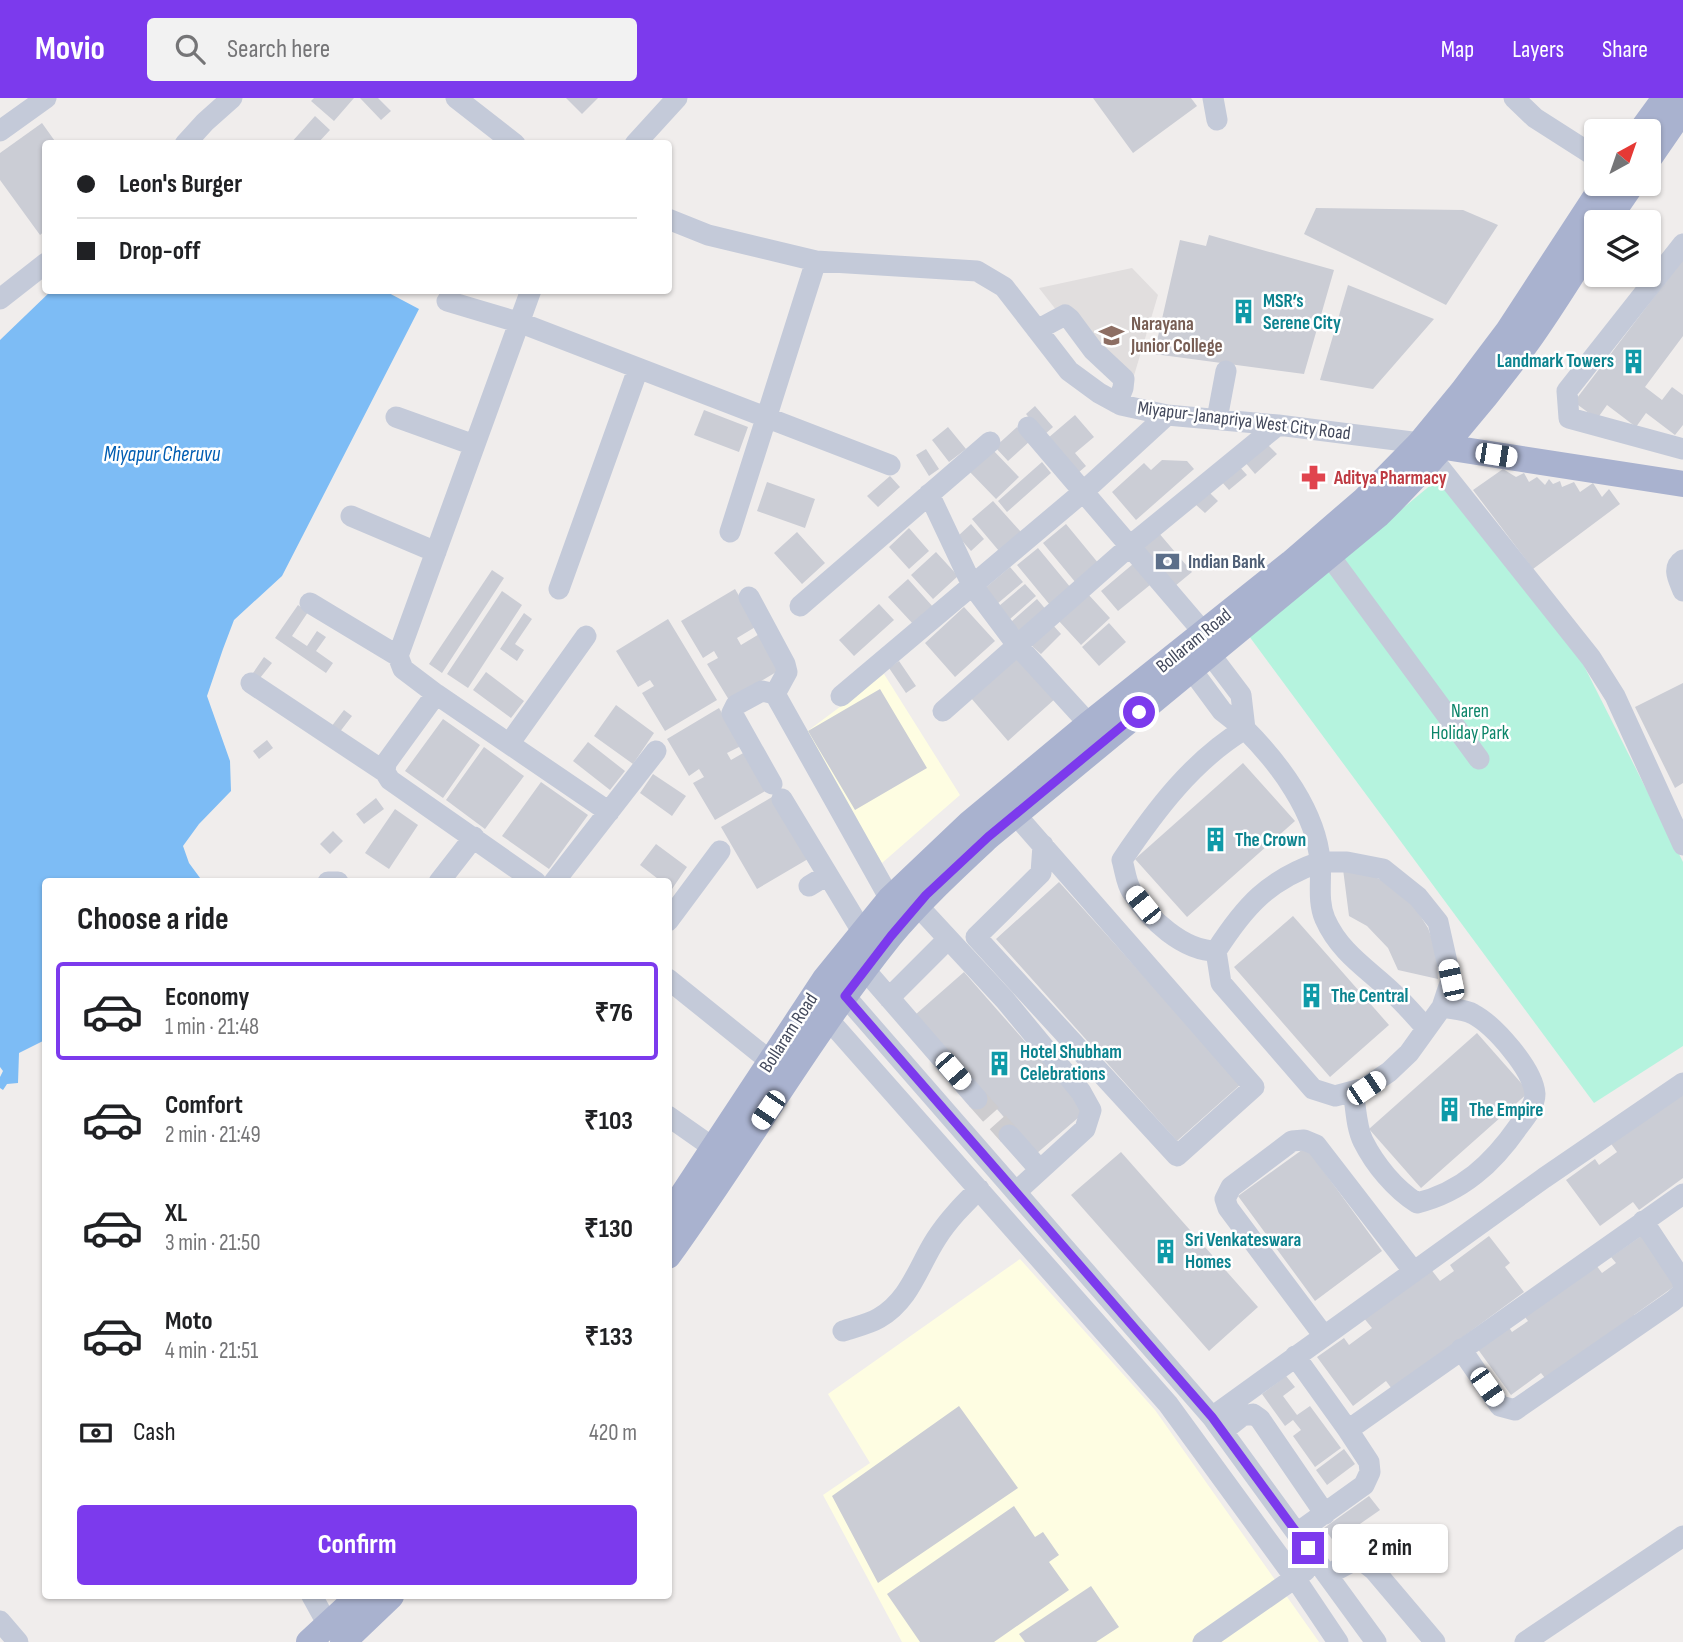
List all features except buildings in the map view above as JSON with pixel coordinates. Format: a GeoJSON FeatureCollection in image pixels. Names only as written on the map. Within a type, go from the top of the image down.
{"type":"FeatureCollection","features":[{"type":"Feature","properties":{"kind":"main road"},"geometry":{"type":"LineString","coordinates":[[1650,119],[1665,98]]}},
{"type":"Feature","properties":{"kind":"main road"},"geometry":{"type":"LineString","coordinates":[[1661,141],[1683,109]]}},
{"type":"Feature","properties":{"kind":"main road","name":"Bollaram Road"},"geometry":{"type":"LineString","coordinates":[[672,1250],[828,1019],[917,905],[988,837],[1202,652],[1364,500],[1433,450],[1596,196]]}},
{"type":"Feature","properties":{"kind":"main road","name":"Bollaram Road"},"geometry":{"type":"LineString","coordinates":[[672,1211],[825,979],[890,899],[970,823],[1089,724],[1202,652],[1378,515],[1526,343],[1584,256]]}},
{"type":"Feature","properties":{"kind":"main road"},"geometry":{"type":"LineString","coordinates":[[1433,450],[1675,483]]}},
{"type":"Feature","properties":{"kind":"main road"},"geometry":{"type":"LineString","coordinates":[[327,1636],[357,1599]]}},
{"type":"Feature","properties":{"kind":"main road"},"geometry":{"type":"LineString","coordinates":[[327,1636],[386,1599]]}},
{"type":"Feature","properties":{"kind":"street"},"geometry":{"type":"LineString","coordinates":[[0,131],[46,98]]}},
{"type":"Feature","properties":{"kind":"street"},"geometry":{"type":"LineString","coordinates":[[189,140],[232,98]]}},
{"type":"Feature","properties":{"kind":"street"},"geometry":{"type":"LineString","coordinates":[[456,98],[510,140]]}},
{"type":"Feature","properties":{"kind":"street"},"geometry":{"type":"LineString","coordinates":[[639,140],[677,98]]}},
{"type":"Feature","properties":{"kind":"street"},"geometry":{"type":"LineString","coordinates":[[1213,98],[1217,120]]}},
{"type":"Feature","properties":{"kind":"street"},"geometry":{"type":"LineString","coordinates":[[1514,98],[1535,118],[1584,149]]}},
{"type":"Feature","properties":{"kind":"street","name":"Miyapur-Janapriya West City Road"},"geometry":{"type":"LineString","coordinates":[[672,221],[708,235],[816,261],[976,271],[1004,287],[1069,371],[1116,403],[1167,415],[1278,425],[1433,450]]}},
{"type":"Feature","properties":{"kind":"street"},"geometry":{"type":"LineString","coordinates":[[1675,483],[1682,449],[1569,418],[1567,391],[1683,244]]}},
{"type":"Feature","properties":{"kind":"street"},"geometry":{"type":"LineString","coordinates":[[730,532],[816,261]]}},
{"type":"Feature","properties":{"kind":"street"},"geometry":{"type":"LineString","coordinates":[[0,299],[42,266]]}},
{"type":"Feature","properties":{"kind":"street"},"geometry":{"type":"LineString","coordinates":[[398,656],[530,294]]}},
{"type":"Feature","properties":{"kind":"street"},"geometry":{"type":"LineString","coordinates":[[447,301],[521,323],[890,465]]}},
{"type":"Feature","properties":{"kind":"street"},"geometry":{"type":"LineString","coordinates":[[1038,331],[1065,315],[1070,319],[1093,350],[1124,379],[1116,403]]}},
{"type":"Feature","properties":{"kind":"street"},"geometry":{"type":"LineString","coordinates":[[559,589],[638,369]]}},
{"type":"Feature","properties":{"kind":"street"},"geometry":{"type":"LineString","coordinates":[[1217,419],[1226,371]]}},
{"type":"Feature","properties":{"kind":"street"},"geometry":{"type":"LineString","coordinates":[[841,696],[1083,492],[1167,415]]}},
{"type":"Feature","properties":{"kind":"street"},"geometry":{"type":"LineString","coordinates":[[396,417],[474,445]]}},
{"type":"Feature","properties":{"kind":"street"},"geometry":{"type":"LineString","coordinates":[[943,711],[1130,546],[1278,425]]}},
{"type":"Feature","properties":{"kind":"street"},"geometry":{"type":"LineString","coordinates":[[1028,428],[1130,546],[1202,652],[1241,695],[1245,729]]}},
{"type":"Feature","properties":{"kind":"street"},"geometry":{"type":"LineString","coordinates":[[800,606],[990,442]]}},
{"type":"Feature","properties":{"kind":"street"},"geometry":{"type":"LineString","coordinates":[[1433,450],[1591,657],[1615,696],[1683,845]]}},
{"type":"Feature","properties":{"kind":"street"},"geometry":{"type":"LineString","coordinates":[[929,494],[972,585],[1017,645],[1089,724]]}},
{"type":"Feature","properties":{"kind":"street"},"geometry":{"type":"LineString","coordinates":[[351,516],[436,552]]}},
{"type":"Feature","properties":{"kind":"street"},"geometry":{"type":"LineString","coordinates":[[1329,555],[1479,760]]}},
{"type":"Feature","properties":{"kind":"street"},"geometry":{"type":"LineString","coordinates":[[1683,560],[1678,563],[1676,571],[1683,591]]}},
{"type":"Feature","properties":{"kind":"street"},"geometry":{"type":"LineString","coordinates":[[749,597],[785,664],[787,672],[775,694]]}},
{"type":"Feature","properties":{"kind":"street"},"geometry":{"type":"LineString","coordinates":[[310,603],[398,656],[403,669],[436,694],[609,812]]}},
{"type":"Feature","properties":{"kind":"street"},"geometry":{"type":"LineString","coordinates":[[509,744],[586,636]]}},
{"type":"Feature","properties":{"kind":"street"},"geometry":{"type":"LineString","coordinates":[[1202,652],[1222,711],[1264,748],[1290,782],[1316,838],[1320,862],[1320,898],[1324,917],[1337,942],[1362,968],[1391,991],[1426,1028]]}},
{"type":"Feature","properties":{"kind":"street"},"geometry":{"type":"LineString","coordinates":[[251,683],[385,772],[390,780],[530,878]]}},
{"type":"Feature","properties":{"kind":"street"},"geometry":{"type":"LineString","coordinates":[[863,933],[818,880],[777,791],[732,713],[736,705],[762,691],[775,694],[890,899]]}},
{"type":"Feature","properties":{"kind":"street"},"geometry":{"type":"LineString","coordinates":[[385,772],[386,763],[436,694]]}},
{"type":"Feature","properties":{"kind":"street"},"geometry":{"type":"LineString","coordinates":[[1216,951],[1207,951],[1185,942],[1155,921],[1130,890],[1122,860],[1145,826],[1191,771],[1224,742],[1245,729]]}},
{"type":"Feature","properties":{"kind":"street"},"geometry":{"type":"LineString","coordinates":[[557,878],[656,751]]}},
{"type":"Feature","properties":{"kind":"street"},"geometry":{"type":"LineString","coordinates":[[1015,814],[1043,845],[1254,1087],[1177,1156],[976,937],[1041,873],[1043,845]]}},
{"type":"Feature","properties":{"kind":"street"},"geometry":{"type":"LineString","coordinates":[[442,878],[474,837]]}},
{"type":"Feature","properties":{"kind":"street"},"geometry":{"type":"LineString","coordinates":[[672,916],[720,851]]}},
{"type":"Feature","properties":{"kind":"street"},"geometry":{"type":"LineString","coordinates":[[1320,862],[1347,862],[1383,869],[1418,897],[1438,922],[1451,980],[1442,1007],[1409,1053],[1389,1072],[1366,1088],[1335,1097],[1313,1089],[1221,983],[1216,951],[1253,900],[1297,870],[1320,862]]}},
{"type":"Feature","properties":{"kind":"street"},"geometry":{"type":"LineString","coordinates":[[917,905],[1022,1020],[1082,1092],[1091,1110],[1085,1129],[1016,1192]]}},
{"type":"Feature","properties":{"kind":"street"},"geometry":{"type":"LineString","coordinates":[[889,998],[948,939]]}},
{"type":"Feature","properties":{"kind":"street"},"geometry":{"type":"LineString","coordinates":[[865,970],[974,1095],[946,1111]]}},
{"type":"Feature","properties":{"kind":"street"},"geometry":{"type":"LineString","coordinates":[[672,982],[771,1061]]}},
{"type":"Feature","properties":{"kind":"street"},"geometry":{"type":"LineString","coordinates":[[845,996],[1217,1424],[1376,1642]]}},
{"type":"Feature","properties":{"kind":"street"},"geometry":{"type":"LineString","coordinates":[[1353,1091],[1362,1139],[1402,1194],[1417,1203],[1437,1198],[1463,1183],[1499,1155],[1530,1111],[1535,1094],[1529,1076],[1499,1035],[1473,1013],[1442,1007]]}},
{"type":"Feature","properties":{"kind":"street"},"geometry":{"type":"LineString","coordinates":[[828,1019],[1168,1404],[1295,1578],[1338,1642]]}},
{"type":"Feature","properties":{"kind":"street"},"geometry":{"type":"LineString","coordinates":[[1217,1424],[1295,1356],[1544,1178],[1683,1083]]}},
{"type":"Feature","properties":{"kind":"street"},"geometry":{"type":"LineString","coordinates":[[672,1119],[715,1149]]}},
{"type":"Feature","properties":{"kind":"street"},"geometry":{"type":"LineString","coordinates":[[1009,1135],[1040,1170]]}},
{"type":"Feature","properties":{"kind":"street"},"geometry":{"type":"LineString","coordinates":[[1324,1336],[1227,1209],[1225,1199],[1231,1187],[1293,1141],[1304,1140],[1316,1145],[1414,1272]]}},
{"type":"Feature","properties":{"kind":"street"},"geometry":{"type":"LineString","coordinates":[[843,1331],[878,1319],[899,1303],[912,1285],[935,1240],[956,1211],[979,1189]]}},
{"type":"Feature","properties":{"kind":"street"},"geometry":{"type":"LineString","coordinates":[[1348,1430],[1683,1194]]}},
{"type":"Feature","properties":{"kind":"street"},"geometry":{"type":"LineString","coordinates":[[1643,1221],[1683,1285]]}},
{"type":"Feature","properties":{"kind":"street"},"geometry":{"type":"LineString","coordinates":[[1461,1349],[1500,1406],[1515,1410],[1674,1301],[1683,1292]]}},
{"type":"Feature","properties":{"kind":"street"},"geometry":{"type":"LineString","coordinates":[[1295,1356],[1369,1462],[1370,1472],[1364,1485],[1297,1533]]}},
{"type":"Feature","properties":{"kind":"street"},"geometry":{"type":"LineString","coordinates":[[1217,1424],[1253,1414],[1260,1419],[1325,1514]]}},
{"type":"Feature","properties":{"kind":"street"},"geometry":{"type":"LineString","coordinates":[[1525,1642],[1683,1536]]}},
{"type":"Feature","properties":{"kind":"street"},"geometry":{"type":"LineString","coordinates":[[1203,1642],[1295,1578],[1359,1558],[1374,1570],[1435,1642]]}},
{"type":"Feature","properties":{"kind":"street"},"geometry":{"type":"LineString","coordinates":[[313,1599],[327,1636]]}},
{"type":"Feature","properties":{"kind":"street"},"geometry":{"type":"LineString","coordinates":[[0,1621],[19,1642]]}},
{"type":"Feature","properties":{"kind":"shaded area","name":"Narayana Junior College"},"geometry":{"type":"Polygon","coordinates":[[[1132,268],[1158,295],[1130,389],[1107,375],[1039,288],[1132,268]]]}},
{"type":"Feature","properties":{"kind":"shaded area"},"geometry":{"type":"Polygon","coordinates":[[[884,674],[960,795],[882,863],[805,733],[884,674]]]}},
{"type":"Feature","properties":{"kind":"shaded area"},"geometry":{"type":"Polygon","coordinates":[[[1020,1259],[1155,1410],[1319,1642],[902,1642],[823,1495],[870,1463],[828,1394],[1020,1259]]]}},
{"type":"Feature","properties":{"kind":"green space","name":"Naren Holiday Park"},"geometry":{"type":"Polygon","coordinates":[[[1438,479],[1578,654],[1683,862],[1683,1046],[1594,1103],[1249,636],[1438,479]]]}},
{"type":"Feature","properties":{"kind":"water","name":"Miyapur Cheruvu"},"geometry":{"type":"Polygon","coordinates":[[[48,294],[391,294],[419,309],[282,576],[234,620],[207,696],[230,761],[231,791],[199,824],[183,846],[189,863],[200,878],[42,878],[42,1042],[19,1053],[18,1083],[7,1084],[3,1090],[0,1088],[3,1071],[0,1067],[0,340],[48,294]]]}},
{"type":"Feature","properties":{"kind":"tunnel"},"geometry":{"type":"LineString","coordinates":[[977,1099],[1009,1135]]}},
{"type":"Feature","properties":{"kind":"place","name":"MSR’s Serene City"},"geometry":{"type":"Point","coordinates":[1243,312]}},
{"type":"Feature","properties":{"kind":"place","name":"Narayana Junior College"},"geometry":{"type":"Point","coordinates":[1111,335]}},
{"type":"Feature","properties":{"kind":"place","name":"Landmark Towers"},"geometry":{"type":"Point","coordinates":[1634,361]}},
{"type":"Feature","properties":{"kind":"place","name":"Aditya Pharmacy"},"geometry":{"type":"Point","coordinates":[1314,478]}},
{"type":"Feature","properties":{"kind":"place","name":"Indian Bank"},"geometry":{"type":"Point","coordinates":[1168,562]}},
{"type":"Feature","properties":{"kind":"place","name":"The Crown"},"geometry":{"type":"Point","coordinates":[1215,840]}},
{"type":"Feature","properties":{"kind":"place","name":"The Central"},"geometry":{"type":"Point","coordinates":[1311,996]}},
{"type":"Feature","properties":{"kind":"place","name":"Hotel Shubham Celebrations"},"geometry":{"type":"Point","coordinates":[1000,1063]}},
{"type":"Feature","properties":{"kind":"place","name":"The Empire"},"geometry":{"type":"Point","coordinates":[1449,1110]}},
{"type":"Feature","properties":{"kind":"place","name":"Sri Venkateswara Homes"},"geometry":{"type":"Point","coordinates":[1165,1251]}},
{"type":"Feature","properties":{"kind":"route"},"geometry":{"type":"LineString","coordinates":[[1139,712],[988,837],[926,895],[845,996],[1212,1417],[1308,1548]]}}]}
